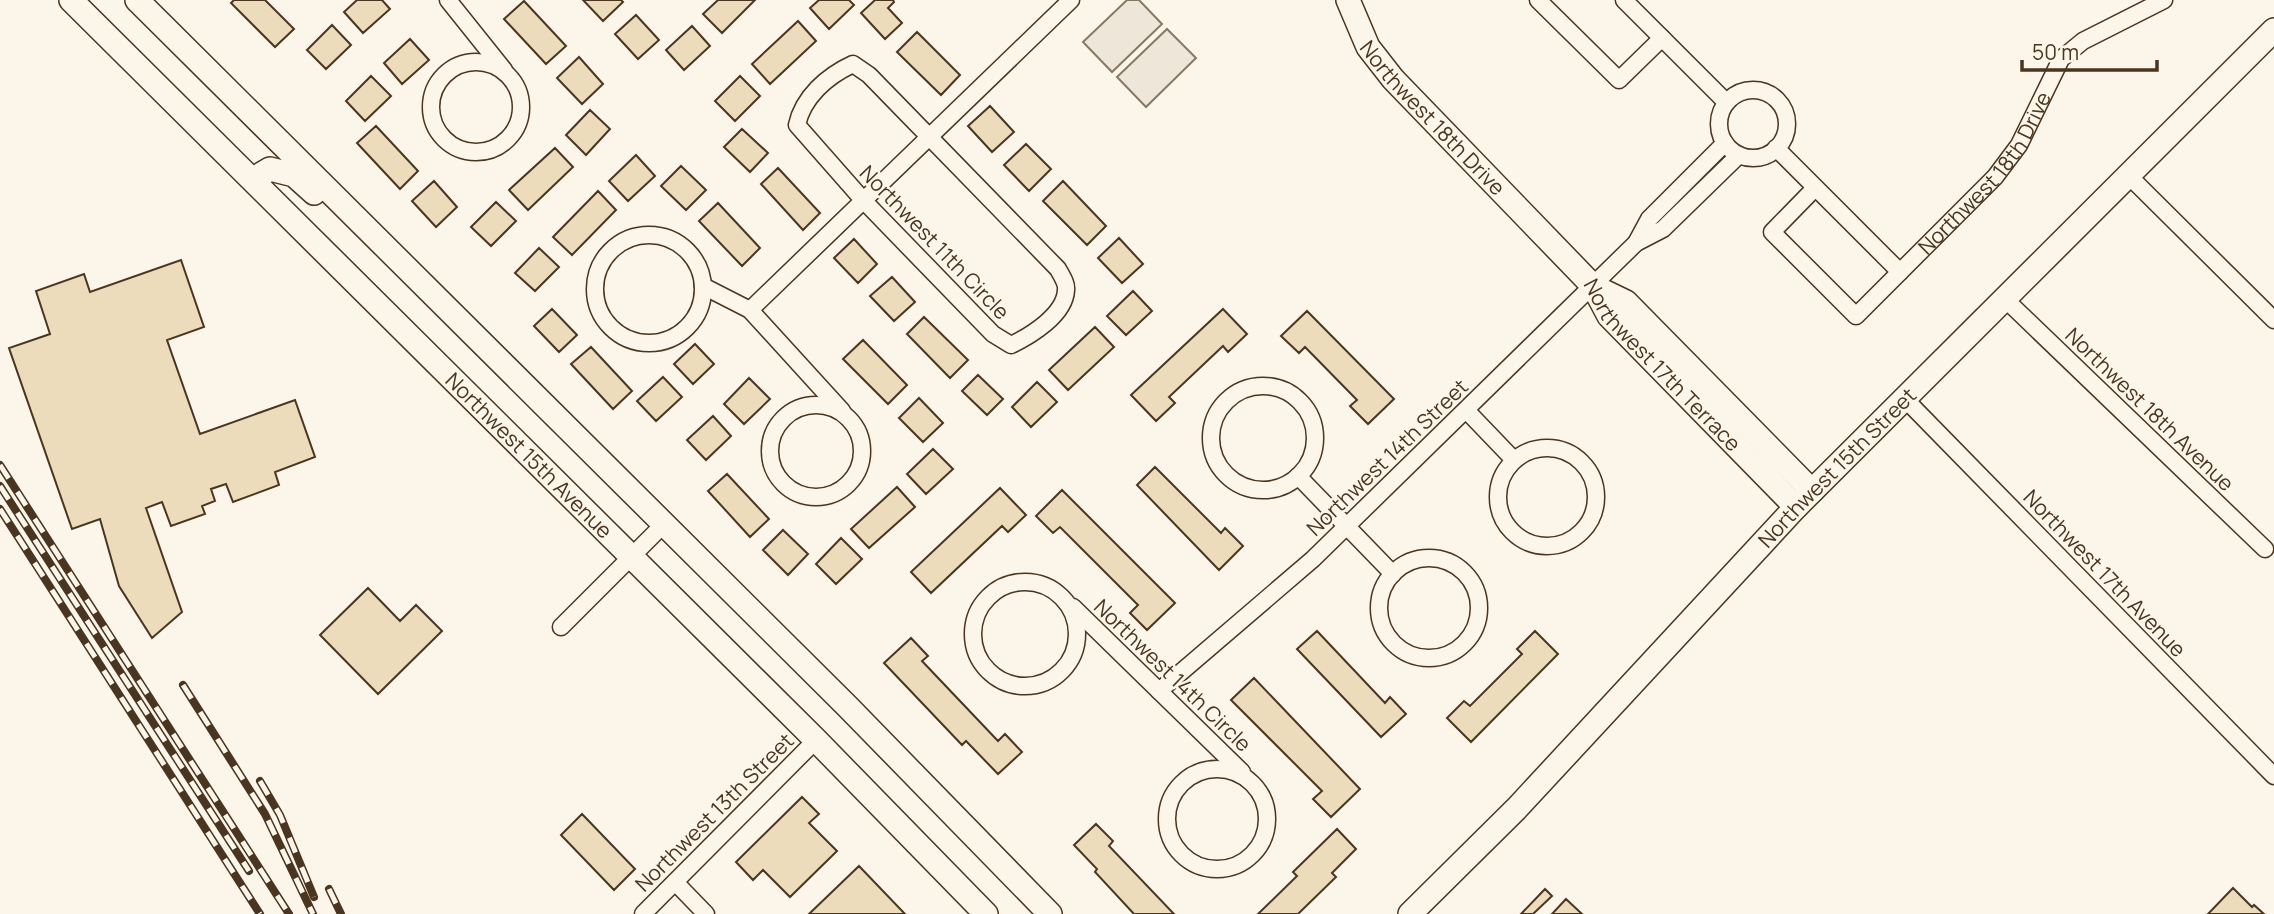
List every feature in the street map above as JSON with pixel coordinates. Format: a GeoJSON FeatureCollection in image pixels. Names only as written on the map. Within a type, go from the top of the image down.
{"type":"FeatureCollection","features":[{"type":"Feature","properties":{"kind":"street","name":"Northwest 15th Avenue"},"geometry":{"type":"LineString","coordinates":[[71,0],[816,740],[986,914]]}},
{"type":"Feature","properties":{"kind":"street"},"geometry":{"type":"LineString","coordinates":[[137,0],[848,707],[1050,914]]}},
{"type":"Feature","properties":{"kind":"street"},"geometry":{"type":"LineString","coordinates":[[447,0],[514,83],[520,97],[521,112],[516,127],[501,144],[480,152],[465,151],[451,145],[440,135],[433,122],[432,93],[450,70],[477,62],[505,72],[514,83]]}},
{"type":"Feature","properties":{"kind":"street"},"geometry":{"type":"LineString","coordinates":[[750,310],[1071,0]]}},
{"type":"Feature","properties":{"kind":"street","name":"Northwest 18th Drive"},"geometry":{"type":"LineString","coordinates":[[1348,0],[1368,47],[1393,79],[1593,286]]}},
{"type":"Feature","properties":{"kind":"street"},"geometry":{"type":"LineString","coordinates":[[1538,0],[1619,80],[1662,38]]}},
{"type":"Feature","properties":{"kind":"street"},"geometry":{"type":"LineString","coordinates":[[1624,0],[1726,102]]}},
{"type":"Feature","properties":{"kind":"street","name":"Northwest 18th Drive"},"geometry":{"type":"LineString","coordinates":[[1815,188],[1772,232],[1856,316],[1995,177],[2019,145],[2061,60],[2083,41],[2164,0]]}},
{"type":"Feature","properties":{"kind":"street","name":"Northwest 15th Street"},"geometry":{"type":"LineString","coordinates":[[1410,914],[1517,808],[1804,499],[2274,30]]}},
{"type":"Feature","properties":{"kind":"street","name":"Northwest 11th Circle"},"geometry":{"type":"LineString","coordinates":[[853,64],[869,75],[930,137],[1058,269],[1067,288],[1063,304],[1031,335],[1011,345],[993,334],[863,200],[797,125],[800,108],[834,73],[853,64]]}},
{"type":"Feature","properties":{"kind":"street"},"geometry":{"type":"LineString","coordinates":[[1753,89],[1775,97],[1787,118],[1786,130],[1776,148],[1762,156],[1739,155],[1725,143],[1718,124],[1726,102],[1735,94],[1753,89]]}},
{"type":"Feature","properties":{"kind":"street","name":"Northwest 14th Street"},"geometry":{"type":"LineString","coordinates":[[1159,691],[1346,526],[1466,410],[1636,243],[1649,219],[1725,143]]}},
{"type":"Feature","properties":{"kind":"street","name":"Northwest 18th Drive"},"geometry":{"type":"LineString","coordinates":[[1776,148],[1900,272]]}},
{"type":"Feature","properties":{"kind":"street","name":"Northwest 14th Street"},"geometry":{"type":"LineString","coordinates":[[1636,243],[1663,229],[1739,155]]}},
{"type":"Feature","properties":{"kind":"street"},"geometry":{"type":"LineString","coordinates":[[253,178],[270,169],[294,175],[386,262],[407,268]]}},
{"type":"Feature","properties":{"kind":"street"},"geometry":{"type":"LineString","coordinates":[[2129,176],[2274,320]]}},
{"type":"Feature","properties":{"kind":"street"},"geometry":{"type":"LineString","coordinates":[[703,285],[702,302],[687,328],[671,339],[652,343],[629,340],[612,330],[601,314],[595,298],[599,268],[609,253],[624,241],[643,235],[673,240],[688,252],[699,267],[703,285],[750,310],[848,418],[858,432],[862,448],[860,464],[853,478],[835,493],[812,498],[796,494],[783,484],[774,472],[769,456],[770,440],[782,419],[803,406],[819,404],[835,408],[848,418]]}},
{"type":"Feature","properties":{"kind":"street","name":"Northwest 17th Terrace"},"geometry":{"type":"LineString","coordinates":[[1593,286],[1626,302],[1804,499]]}},
{"type":"Feature","properties":{"kind":"street","name":"Northwest 18th Avenue"},"geometry":{"type":"LineString","coordinates":[[2006,299],[2265,549]]}},
{"type":"Feature","properties":{"kind":"street"},"geometry":{"type":"LineString","coordinates":[[1268,386],[1286,390],[1300,401],[1311,416],[1315,433],[1314,451],[1298,476],[1275,489],[1257,490],[1240,485],[1225,474],[1216,460],[1211,442],[1213,425],[1221,408],[1234,395],[1250,388],[1268,386]]}},
{"type":"Feature","properties":{"kind":"street","name":"Northwest 17th Avenue"},"geometry":{"type":"LineString","coordinates":[[1906,400],[2274,776]]}},
{"type":"Feature","properties":{"kind":"street"},"geometry":{"type":"LineString","coordinates":[[1466,410],[1514,460]]}},
{"type":"Feature","properties":{"kind":"street"},"geometry":{"type":"LineString","coordinates":[[1553,448],[1569,453],[1583,463],[1592,476],[1596,493],[1595,510],[1587,526],[1576,538],[1560,545],[1542,547],[1526,543],[1512,533],[1501,518],[1497,501],[1499,484],[1514,460],[1536,449],[1553,448]]}},
{"type":"Feature","properties":{"kind":"street"},"geometry":{"type":"LineString","coordinates":[[1298,476],[1393,574]]}},
{"type":"Feature","properties":{"kind":"street"},"geometry":{"type":"LineString","coordinates":[[561,627],[664,524]]}},
{"type":"Feature","properties":{"kind":"street"},"geometry":{"type":"LineString","coordinates":[[1434,558],[1450,562],[1465,572],[1478,599],[1479,616],[1473,633],[1460,647],[1444,656],[1427,658],[1410,654],[1395,645],[1383,629],[1379,612],[1381,595],[1393,574],[1416,559],[1434,558]]}},
{"type":"Feature","properties":{"kind":"street","name":"Northwest 14th Circle"},"geometry":{"type":"LineString","coordinates":[[1064,598],[1074,613],[1078,630],[1076,649],[1068,665],[1054,679],[1037,686],[1018,687],[1001,681],[986,670],[977,656],[973,638],[975,620],[983,603],[996,590],[1014,582],[1032,582],[1049,587],[1064,598],[1253,783],[1263,798],[1268,815],[1266,832],[1258,848],[1245,861],[1220,869],[1195,865],[1181,854],[1170,839],[1167,822],[1169,804],[1177,789],[1203,770],[1221,769],[1238,773],[1253,783]]}},
{"type":"Feature","properties":{"kind":"street","name":"Northwest 13th Street"},"geometry":{"type":"LineString","coordinates":[[643,914],[816,740]]}},
{"type":"Feature","properties":{"kind":"street"},"geometry":{"type":"LineString","coordinates":[[675,882],[706,914]]}},
{"type":"Feature","properties":{"kind":"shaded area"},"geometry":{"type":"Polygon","coordinates":[[[1127,0],[1139,0],[1162,24],[1112,72],[1083,42],[1127,0]]]}},
{"type":"Feature","properties":{"kind":"shaded area"},"geometry":{"type":"Polygon","coordinates":[[[1167,29],[1196,58],[1146,107],[1117,77],[1167,29]]]}},
{"type":"Feature","properties":{"kind":"building"},"geometry":{"type":"Polygon","coordinates":[[[234,0],[265,0],[294,29],[275,47],[231,3],[234,0]]]}},
{"type":"Feature","properties":{"kind":"building"},"geometry":{"type":"Polygon","coordinates":[[[357,0],[382,0],[390,9],[363,33],[344,12],[357,0]]]}},
{"type":"Feature","properties":{"kind":"building"},"geometry":{"type":"Polygon","coordinates":[[[583,0],[621,0],[623,2],[603,21],[583,0]]]}},
{"type":"Feature","properties":{"kind":"building"},"geometry":{"type":"Polygon","coordinates":[[[718,0],[755,0],[722,33],[703,14],[718,0]]]}},
{"type":"Feature","properties":{"kind":"building"},"geometry":{"type":"Polygon","coordinates":[[[819,0],[849,0],[854,5],[829,29],[810,8],[819,0]]]}},
{"type":"Feature","properties":{"kind":"building"},"geometry":{"type":"Polygon","coordinates":[[[875,0],[893,0],[888,8],[902,23],[885,39],[861,13],[875,0]]]}},
{"type":"Feature","properties":{"kind":"building"},"geometry":{"type":"Polygon","coordinates":[[[524,1],[566,46],[546,64],[504,19],[524,1]]]}},
{"type":"Feature","properties":{"kind":"building"},"geometry":{"type":"Polygon","coordinates":[[[636,15],[659,40],[638,59],[615,34],[636,15]]]}},
{"type":"Feature","properties":{"kind":"building"},"geometry":{"type":"Polygon","coordinates":[[[798,21],[816,41],[770,84],[752,64],[798,21]]]}},
{"type":"Feature","properties":{"kind":"building"},"geometry":{"type":"Polygon","coordinates":[[[332,25],[351,45],[326,69],[307,50],[332,25]]]}},
{"type":"Feature","properties":{"kind":"building"},"geometry":{"type":"Polygon","coordinates":[[[692,26],[710,46],[684,70],[666,50],[692,26]]]}},
{"type":"Feature","properties":{"kind":"building"},"geometry":{"type":"Polygon","coordinates":[[[917,32],[960,75],[941,95],[897,52],[917,32]]]}},
{"type":"Feature","properties":{"kind":"building"},"geometry":{"type":"Polygon","coordinates":[[[410,39],[429,60],[402,84],[384,63],[410,39]]]}},
{"type":"Feature","properties":{"kind":"building"},"geometry":{"type":"Polygon","coordinates":[[[579,57],[603,84],[582,104],[557,78],[579,57]]]}},
{"type":"Feature","properties":{"kind":"building"},"geometry":{"type":"Polygon","coordinates":[[[371,76],[391,96],[365,121],[346,101],[371,76]]]}},
{"type":"Feature","properties":{"kind":"building"},"geometry":{"type":"Polygon","coordinates":[[[740,76],[760,96],[735,121],[715,101],[740,76]]]}},
{"type":"Feature","properties":{"kind":"building"},"geometry":{"type":"Polygon","coordinates":[[[990,106],[1014,132],[992,152],[968,126],[990,106]]]}},
{"type":"Feature","properties":{"kind":"building"},"geometry":{"type":"Polygon","coordinates":[[[590,110],[610,129],[586,155],[566,135],[590,110]]]}},
{"type":"Feature","properties":{"kind":"building"},"geometry":{"type":"Polygon","coordinates":[[[376,126],[418,171],[400,189],[357,143],[376,126]]]}},
{"type":"Feature","properties":{"kind":"building"},"geometry":{"type":"Polygon","coordinates":[[[742,129],[768,153],[750,172],[724,147],[742,129]]]}},
{"type":"Feature","properties":{"kind":"building"},"geometry":{"type":"Polygon","coordinates":[[[1026,144],[1051,169],[1029,191],[1004,165],[1026,144]]]}},
{"type":"Feature","properties":{"kind":"building"},"geometry":{"type":"Polygon","coordinates":[[[555,148],[573,167],[528,210],[509,190],[555,148]]]}},
{"type":"Feature","properties":{"kind":"building"},"geometry":{"type":"Polygon","coordinates":[[[636,155],[655,176],[628,201],[609,181],[636,155]]]}},
{"type":"Feature","properties":{"kind":"building"},"geometry":{"type":"Polygon","coordinates":[[[681,166],[706,190],[686,210],[661,186],[681,166]]]}},
{"type":"Feature","properties":{"kind":"building"},"geometry":{"type":"Polygon","coordinates":[[[778,168],[820,213],[803,230],[761,184],[778,168]]]}},
{"type":"Feature","properties":{"kind":"building"},"geometry":{"type":"Polygon","coordinates":[[[434,181],[457,207],[436,227],[412,201],[434,181]]]}},
{"type":"Feature","properties":{"kind":"building"},"geometry":{"type":"Polygon","coordinates":[[[1063,181],[1106,226],[1087,245],[1043,201],[1063,181]]]}},
{"type":"Feature","properties":{"kind":"building"},"geometry":{"type":"Polygon","coordinates":[[[598,191],[616,210],[572,255],[553,237],[598,191]]]}},
{"type":"Feature","properties":{"kind":"building"},"geometry":{"type":"Polygon","coordinates":[[[496,202],[516,221],[491,246],[471,227],[496,202]]]}},
{"type":"Feature","properties":{"kind":"building"},"geometry":{"type":"Polygon","coordinates":[[[718,203],[760,248],[742,266],[699,221],[718,203]]]}},
{"type":"Feature","properties":{"kind":"building"},"geometry":{"type":"Polygon","coordinates":[[[1119,238],[1143,264],[1122,283],[1098,258],[1119,238]]]}},
{"type":"Feature","properties":{"kind":"building"},"geometry":{"type":"Polygon","coordinates":[[[854,239],[877,264],[858,283],[834,258],[854,239]]]}},
{"type":"Feature","properties":{"kind":"building"},"geometry":{"type":"Polygon","coordinates":[[[539,248],[559,267],[535,291],[515,273],[539,248]]]}},
{"type":"Feature","properties":{"kind":"building"},"geometry":{"type":"Polygon","coordinates":[[[181,260],[204,327],[167,340],[200,434],[295,400],[315,457],[275,472],[279,485],[233,502],[226,484],[211,489],[215,501],[202,506],[205,514],[171,526],[162,502],[146,508],[182,612],[152,638],[119,586],[100,519],[72,529],[9,348],[50,334],[36,291],[84,274],[90,292],[181,260]]]}},
{"type":"Feature","properties":{"kind":"building"},"geometry":{"type":"Polygon","coordinates":[[[892,277],[915,302],[894,321],[870,296],[892,277]]]}},
{"type":"Feature","properties":{"kind":"building"},"geometry":{"type":"Polygon","coordinates":[[[1133,291],[1152,311],[1126,335],[1107,316],[1133,291]]]}},
{"type":"Feature","properties":{"kind":"building"},"geometry":{"type":"Polygon","coordinates":[[[552,309],[577,335],[559,352],[534,326],[552,309]]]}},
{"type":"Feature","properties":{"kind":"building"},"geometry":{"type":"Polygon","coordinates":[[[1223,309],[1247,334],[1228,352],[1223,346],[1169,397],[1175,403],[1156,421],[1131,395],[1223,309]]]}},
{"type":"Feature","properties":{"kind":"building"},"geometry":{"type":"Polygon","coordinates":[[[1307,311],[1394,399],[1368,424],[1350,406],[1357,400],[1305,347],[1299,353],[1281,336],[1307,311]]]}},
{"type":"Feature","properties":{"kind":"building"},"geometry":{"type":"Polygon","coordinates":[[[924,317],[968,360],[950,378],[907,334],[924,317]]]}},
{"type":"Feature","properties":{"kind":"building"},"geometry":{"type":"Polygon","coordinates":[[[1095,327],[1114,347],[1068,390],[1049,370],[1095,327]]]}},
{"type":"Feature","properties":{"kind":"building"},"geometry":{"type":"Polygon","coordinates":[[[863,340],[907,385],[888,404],[843,359],[863,340]]]}},
{"type":"Feature","properties":{"kind":"building"},"geometry":{"type":"Polygon","coordinates":[[[695,344],[714,364],[693,384],[674,364],[695,344]]]}},
{"type":"Feature","properties":{"kind":"building"},"geometry":{"type":"Polygon","coordinates":[[[591,347],[632,391],[613,409],[571,364],[591,347]]]}},
{"type":"Feature","properties":{"kind":"building"},"geometry":{"type":"Polygon","coordinates":[[[978,375],[1003,399],[987,415],[962,391],[978,375]]]}},
{"type":"Feature","properties":{"kind":"building"},"geometry":{"type":"Polygon","coordinates":[[[663,377],[682,397],[656,421],[637,401],[663,377]]]}},
{"type":"Feature","properties":{"kind":"building"},"geometry":{"type":"Polygon","coordinates":[[[749,378],[770,399],[744,424],[724,404],[749,378]]]}},
{"type":"Feature","properties":{"kind":"building"},"geometry":{"type":"Polygon","coordinates":[[[1037,382],[1057,402],[1031,427],[1012,407],[1037,382]]]}},
{"type":"Feature","properties":{"kind":"building"},"geometry":{"type":"Polygon","coordinates":[[[919,398],[943,423],[923,442],[899,418],[919,398]]]}},
{"type":"Feature","properties":{"kind":"building"},"geometry":{"type":"Polygon","coordinates":[[[713,416],[731,436],[706,460],[687,440],[713,416]]]}},
{"type":"Feature","properties":{"kind":"building"},"geometry":{"type":"Polygon","coordinates":[[[933,449],[953,469],[926,494],[907,474],[933,449]]]}},
{"type":"Feature","properties":{"kind":"building"},"geometry":{"type":"Polygon","coordinates":[[[1155,467],[1221,533],[1225,528],[1243,546],[1219,570],[1137,485],[1155,467]]]}},
{"type":"Feature","properties":{"kind":"building"},"geometry":{"type":"Polygon","coordinates":[[[727,474],[769,519],[750,537],[708,491],[727,474]]]}},
{"type":"Feature","properties":{"kind":"building"},"geometry":{"type":"Polygon","coordinates":[[[897,487],[915,507],[869,548],[851,529],[897,487]]]}},
{"type":"Feature","properties":{"kind":"building"},"geometry":{"type":"Polygon","coordinates":[[[1000,488],[1026,515],[1008,532],[1002,526],[931,593],[911,572],[1000,488]]]}},
{"type":"Feature","properties":{"kind":"building"},"geometry":{"type":"Polygon","coordinates":[[[1062,490],[1175,603],[1147,630],[1130,613],[1138,605],[1060,527],[1053,533],[1036,516],[1062,490]]]}},
{"type":"Feature","properties":{"kind":"building"},"geometry":{"type":"Polygon","coordinates":[[[783,530],[808,554],[788,575],[763,550],[783,530]]]}},
{"type":"Feature","properties":{"kind":"building"},"geometry":{"type":"Polygon","coordinates":[[[841,538],[862,559],[836,584],[816,564],[841,538]]]}},
{"type":"Feature","properties":{"kind":"building"},"geometry":{"type":"Polygon","coordinates":[[[368,588],[400,621],[416,605],[442,631],[378,694],[320,635],[368,588]]]}},
{"type":"Feature","properties":{"kind":"building"},"geometry":{"type":"Polygon","coordinates":[[[1317,631],[1385,703],[1390,697],[1406,714],[1381,737],[1297,649],[1317,631]]]}},
{"type":"Feature","properties":{"kind":"building"},"geometry":{"type":"Polygon","coordinates":[[[1535,631],[1558,654],[1471,742],[1447,718],[1464,701],[1470,706],[1522,654],[1517,649],[1535,631]]]}},
{"type":"Feature","properties":{"kind":"building"},"geometry":{"type":"Polygon","coordinates":[[[911,638],[928,656],[922,661],[998,741],[1005,734],[1022,752],[998,774],[966,741],[962,745],[884,663],[911,638]]]}},
{"type":"Feature","properties":{"kind":"building"},"geometry":{"type":"Polygon","coordinates":[[[1254,678],[1360,789],[1331,817],[1313,799],[1322,791],[1231,700],[1254,678]]]}},
{"type":"Feature","properties":{"kind":"building"},"geometry":{"type":"Polygon","coordinates":[[[802,797],[819,814],[809,823],[837,851],[790,897],[763,870],[753,880],[736,862],[802,797]]]}},
{"type":"Feature","properties":{"kind":"building"},"geometry":{"type":"Polygon","coordinates":[[[582,814],[635,869],[614,890],[561,835],[582,814]]]}},
{"type":"Feature","properties":{"kind":"building"},"geometry":{"type":"Polygon","coordinates":[[[1096,824],[1113,841],[1109,846],[1174,914],[1134,914],[1095,872],[1097,869],[1074,845],[1096,824]]]}},
{"type":"Feature","properties":{"kind":"building"},"geometry":{"type":"Polygon","coordinates":[[[1337,829],[1356,849],[1332,873],[1336,877],[1298,914],[1258,914],[1297,876],[1293,872],[1337,829]]]}},
{"type":"Feature","properties":{"kind":"building"},"geometry":{"type":"Polygon","coordinates":[[[859,866],[905,914],[809,914],[859,866]]]}},
{"type":"Feature","properties":{"kind":"building"},"geometry":{"type":"Polygon","coordinates":[[[2233,888],[2252,907],[2254,905],[2264,914],[2208,914],[2233,888]]]}},
{"type":"Feature","properties":{"kind":"building"},"geometry":{"type":"Polygon","coordinates":[[[1545,889],[1552,896],[1533,914],[1521,914],[1545,889]]]}},
{"type":"Feature","properties":{"kind":"building"},"geometry":{"type":"Polygon","coordinates":[[[1566,899],[1582,914],[1552,914],[1566,899]]]}},
{"type":"Feature","properties":{"kind":"railway"},"geometry":{"type":"LineString","coordinates":[[0,465],[289,914]]}},
{"type":"Feature","properties":{"kind":"railway"},"geometry":{"type":"LineString","coordinates":[[0,486],[249,871]]}},
{"type":"Feature","properties":{"kind":"railway"},"geometry":{"type":"LineString","coordinates":[[0,509],[260,914]]}},
{"type":"Feature","properties":{"kind":"railway"},"geometry":{"type":"LineString","coordinates":[[183,685],[265,814],[313,914]]}},
{"type":"Feature","properties":{"kind":"railway"},"geometry":{"type":"LineString","coordinates":[[260,781],[280,815],[314,897]]}},
{"type":"Feature","properties":{"kind":"railway"},"geometry":{"type":"LineString","coordinates":[[329,889],[341,914]]}}]}
